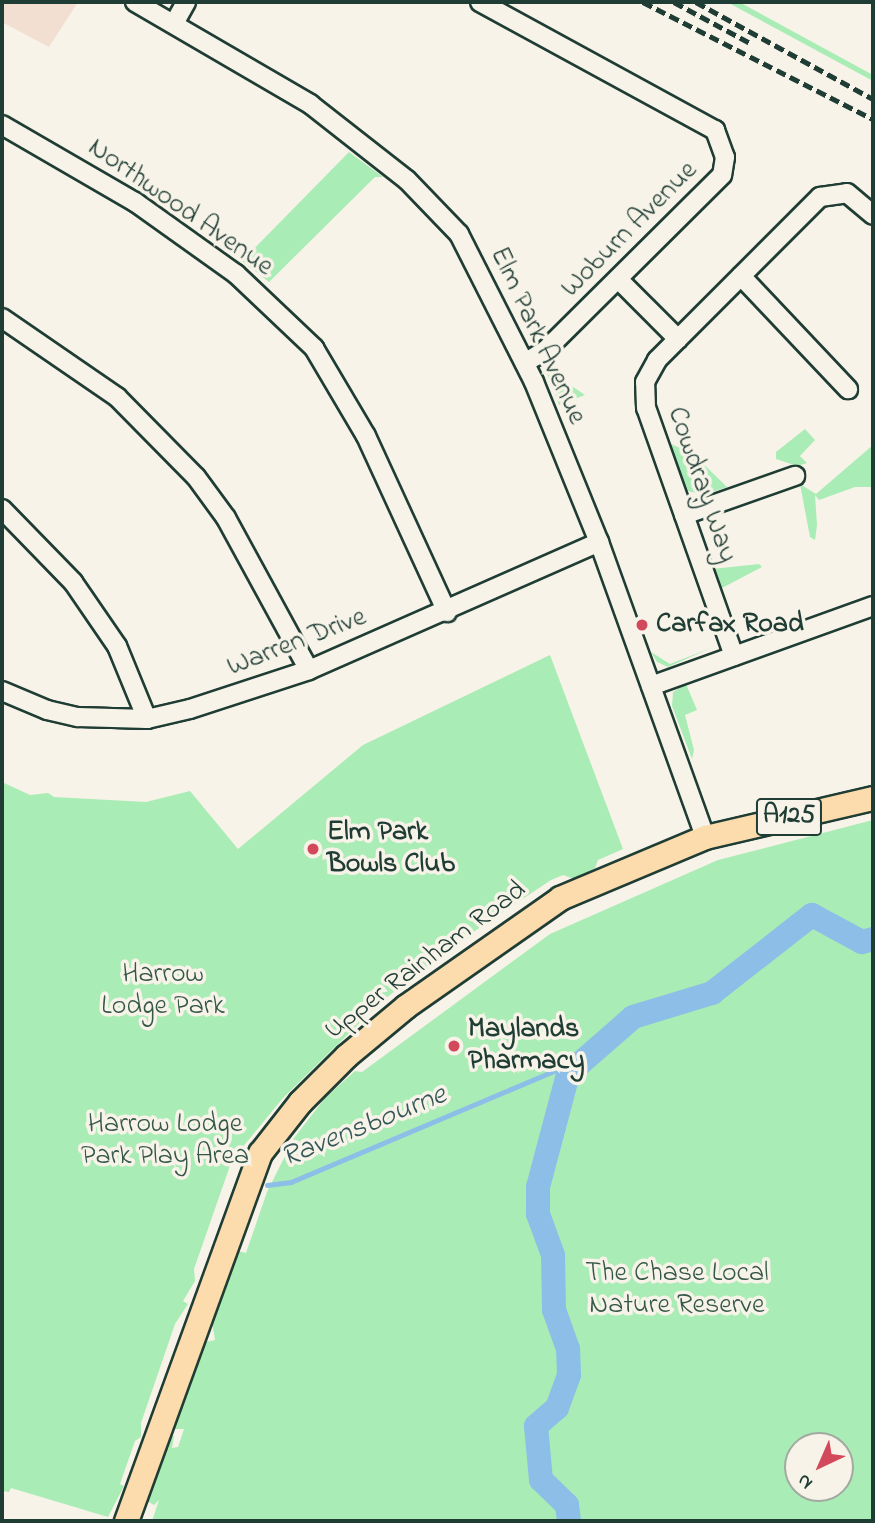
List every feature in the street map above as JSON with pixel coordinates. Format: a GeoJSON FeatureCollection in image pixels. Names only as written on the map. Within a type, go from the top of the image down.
{"type":"FeatureCollection","features":[{"type":"Feature","properties":{"kind":"main road","name":"Upper Rainham Road"},"geometry":{"type":"LineString","coordinates":[[126,1521],[260,1153],[300,1102],[385,1023],[501,936],[560,898],[705,837],[873,797]]}},
{"type":"Feature","properties":{"kind":"street","name":"Elm Park Avenue"},"geometry":{"type":"LineString","coordinates":[[135,2],[175,22],[310,104],[407,180],[459,234],[526,362],[599,542],[705,837]]}},
{"type":"Feature","properties":{"kind":"street"},"geometry":{"type":"LineString","coordinates":[[175,22],[186,2]]}},
{"type":"Feature","properties":{"kind":"street","name":"Woburn Avenue"},"geometry":{"type":"LineString","coordinates":[[480,2],[715,130],[725,157],[722,175],[546,350],[526,362]]}},
{"type":"Feature","properties":{"kind":"street","name":"Northwood Avenue"},"geometry":{"type":"LineString","coordinates":[[2,125],[135,202],[256,290],[314,348],[366,436],[447,612]]}},
{"type":"Feature","properties":{"kind":"street","name":"Cowdray Way"},"geometry":{"type":"LineString","coordinates":[[734,656],[644,391],[652,367],[826,194],[852,195],[873,215]]}},
{"type":"Feature","properties":{"kind":"street"},"geometry":{"type":"LineString","coordinates":[[741,276],[848,389]]}},
{"type":"Feature","properties":{"kind":"street"},"geometry":{"type":"LineString","coordinates":[[618,279],[678,339]]}},
{"type":"Feature","properties":{"kind":"street"},"geometry":{"type":"LineString","coordinates":[[2,318],[117,397],[196,477],[226,518],[309,670]]}},
{"type":"Feature","properties":{"kind":"street"},"geometry":{"type":"LineString","coordinates":[[684,515],[795,476]]}},
{"type":"Feature","properties":{"kind":"street"},"geometry":{"type":"LineString","coordinates":[[2,509],[73,582],[117,646],[148,719]]}},
{"type":"Feature","properties":{"kind":"street","name":"Warren Drive"},"geometry":{"type":"LineString","coordinates":[[2,691],[47,710],[78,716],[148,719],[309,670],[447,612],[599,542]]}},
{"type":"Feature","properties":{"kind":"street"},"geometry":{"type":"LineString","coordinates":[[651,685],[873,606]]}},
{"type":"Feature","properties":{"kind":"shaded area"},"geometry":{"type":"Polygon","coordinates":[[[2,2],[78,2],[49,47],[2,22],[2,2]]]}},
{"type":"Feature","properties":{"kind":"green space"},"geometry":{"type":"Polygon","coordinates":[[[727,2],[739,2],[873,75],[873,81],[727,2]]]}},
{"type":"Feature","properties":{"kind":"green space"},"geometry":{"type":"Polygon","coordinates":[[[349,152],[383,177],[375,177],[269,282],[242,261],[349,152]]]}},
{"type":"Feature","properties":{"kind":"green space"},"geometry":{"type":"Polygon","coordinates":[[[545,368],[585,395],[559,405],[545,368]]]}},
{"type":"Feature","properties":{"kind":"green space"},"geometry":{"type":"Polygon","coordinates":[[[805,429],[815,440],[800,456],[807,463],[797,466],[776,459],[776,452],[805,429]]]}},
{"type":"Feature","properties":{"kind":"green space"},"geometry":{"type":"Polygon","coordinates":[[[668,443],[691,452],[727,487],[703,495],[688,491],[668,443]]]}},
{"type":"Feature","properties":{"kind":"green space"},"geometry":{"type":"Polygon","coordinates":[[[873,445],[873,487],[855,487],[819,500],[815,495],[815,540],[810,537],[800,484],[816,494],[873,445]]]}},
{"type":"Feature","properties":{"kind":"green space"},"geometry":{"type":"Polygon","coordinates":[[[759,564],[762,567],[720,589],[712,569],[759,564]]]}},
{"type":"Feature","properties":{"kind":"green space"},"geometry":{"type":"Polygon","coordinates":[[[711,648],[668,667],[657,662],[651,652],[670,664],[711,648]]]}},
{"type":"Feature","properties":{"kind":"green space","name":"Harrow Lodge Park"},"geometry":{"type":"Polygon","coordinates":[[[550,655],[623,849],[598,860],[595,868],[577,880],[563,875],[551,880],[457,943],[381,1002],[283,1098],[232,1160],[194,1269],[195,1281],[183,1301],[188,1304],[175,1324],[141,1423],[141,1437],[135,1441],[120,1484],[124,1486],[108,1517],[11,1488],[9,1492],[2,1491],[2,782],[30,795],[48,793],[54,797],[146,802],[190,791],[238,849],[363,745],[550,655]]]}},
{"type":"Feature","properties":{"kind":"green space"},"geometry":{"type":"Polygon","coordinates":[[[686,684],[697,710],[685,715],[694,750],[692,759],[672,706],[673,692],[686,684]]]}},
{"type":"Feature","properties":{"kind":"green space","name":"The Chase Local Nature Reserve"},"geometry":{"type":"Polygon","coordinates":[[[873,820],[873,1521],[152,1521],[159,1500],[154,1505],[147,1501],[151,1474],[169,1432],[174,1436],[172,1448],[178,1447],[184,1429],[167,1429],[182,1391],[191,1383],[200,1343],[215,1340],[212,1322],[228,1273],[238,1251],[246,1253],[267,1192],[294,1138],[325,1098],[355,1071],[362,1072],[550,934],[718,860],[873,820]]]}},
{"type":"Feature","properties":{"kind":"waterway"},"geometry":{"type":"LineString","coordinates":[[569,1521],[567,1505],[541,1480],[536,1426],[557,1408],[569,1375],[568,1349],[554,1310],[553,1255],[538,1214],[538,1187],[568,1074],[633,1017],[712,993],[812,915],[862,942],[873,939]]}},
{"type":"Feature","properties":{"kind":"waterway","name":"Ravensbourne"},"geometry":{"type":"LineString","coordinates":[[267,1185],[291,1182],[592,1055]]}},
{"type":"Feature","properties":{"kind":"railway"},"geometry":{"type":"LineString","coordinates":[[643,2],[873,119]]}},
{"type":"Feature","properties":{"kind":"railway"},"geometry":{"type":"LineString","coordinates":[[674,2],[750,43]]}},
{"type":"Feature","properties":{"kind":"railway"},"geometry":{"type":"LineString","coordinates":[[696,2],[873,99]]}},
{"type":"Feature","properties":{"kind":"place","name":"Carfax Road"},"geometry":{"type":"Point","coordinates":[642,625]}},
{"type":"Feature","properties":{"kind":"place","name":"Elm Park Bowls Club"},"geometry":{"type":"Point","coordinates":[313,849]}},
{"type":"Feature","properties":{"kind":"place","name":"Maylands Pharmacy"},"geometry":{"type":"Point","coordinates":[454,1046]}},
{"type":"Feature","properties":{"kind":"park label","name":"Harrow Lodge Park Play Area"},"geometry":{"type":"Point","coordinates":[165,1141]}}]}
